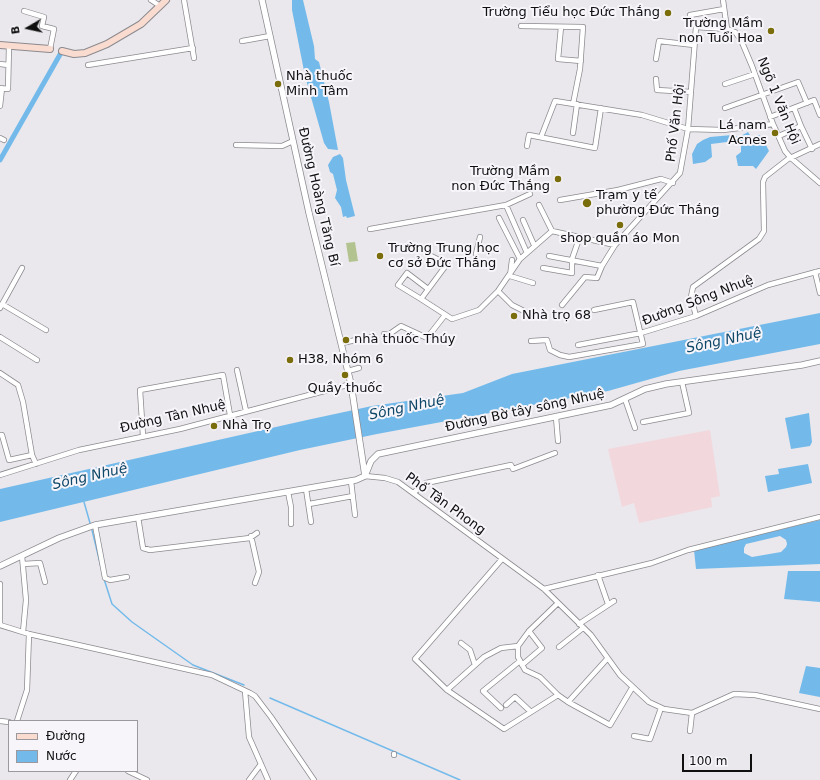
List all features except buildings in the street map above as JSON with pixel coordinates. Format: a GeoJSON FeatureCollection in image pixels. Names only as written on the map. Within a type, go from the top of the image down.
{"type":"FeatureCollection","features":[{"type":"Feature","properties":{"kind":"main road"},"geometry":{"type":"LineString","coordinates":[[62,51],[74,54],[85,53],[108,44],[141,24],[166,0]]}},
{"type":"Feature","properties":{"kind":"main road"},"geometry":{"type":"LineString","coordinates":[[0,45],[50,49]]}},
{"type":"Feature","properties":{"kind":"street"},"geometry":{"type":"LineString","coordinates":[[151,0],[160,6]]}},
{"type":"Feature","properties":{"kind":"street"},"geometry":{"type":"LineString","coordinates":[[184,0],[194,58]]}},
{"type":"Feature","properties":{"kind":"street","name":"Đường Hoàng Tăng Bí"},"geometry":{"type":"LineString","coordinates":[[262,0],[309,214],[351,384],[365,476]]}},
{"type":"Feature","properties":{"kind":"street"},"geometry":{"type":"LineString","coordinates":[[696,28],[727,29],[723,0]]}},
{"type":"Feature","properties":{"kind":"street","name":"Phố Văn Hội"},"geometry":{"type":"LineString","coordinates":[[562,305],[586,277],[597,278],[602,266],[615,245],[673,183],[680,173],[688,129],[696,28],[690,15],[724,9]]}},
{"type":"Feature","properties":{"kind":"street"},"geometry":{"type":"LineString","coordinates":[[24,11],[44,17],[42,26],[54,29],[50,49]]}},
{"type":"Feature","properties":{"kind":"street"},"geometry":{"type":"LineString","coordinates":[[521,26],[583,27],[581,61],[575,104],[573,133]]}},
{"type":"Feature","properties":{"kind":"street"},"geometry":{"type":"LineString","coordinates":[[561,27],[558,59],[581,61]]}},
{"type":"Feature","properties":{"kind":"street","name":"Ngõ 1 Văn Hội"},"geometry":{"type":"LineString","coordinates":[[727,29],[735,32],[741,40],[763,95],[770,117],[791,158],[820,183]]}},
{"type":"Feature","properties":{"kind":"street"},"geometry":{"type":"LineString","coordinates":[[242,41],[270,36]]}},
{"type":"Feature","properties":{"kind":"street"},"geometry":{"type":"LineString","coordinates":[[656,59],[659,41],[694,45]]}},
{"type":"Feature","properties":{"kind":"street"},"geometry":{"type":"LineString","coordinates":[[0,106],[1,88],[8,89],[9,46]]}},
{"type":"Feature","properties":{"kind":"street"},"geometry":{"type":"LineString","coordinates":[[88,65],[193,48]]}},
{"type":"Feature","properties":{"kind":"street"},"geometry":{"type":"LineString","coordinates":[[0,64],[8,65]]}},
{"type":"Feature","properties":{"kind":"street"},"geometry":{"type":"LineString","coordinates":[[725,84],[755,74]]}},
{"type":"Feature","properties":{"kind":"street"},"geometry":{"type":"LineString","coordinates":[[656,79],[657,90],[691,92]]}},
{"type":"Feature","properties":{"kind":"street"},"geometry":{"type":"LineString","coordinates":[[725,108],[798,82],[807,103]]}},
{"type":"Feature","properties":{"kind":"street"},"geometry":{"type":"LineString","coordinates":[[770,117],[814,100],[820,115]]}},
{"type":"Feature","properties":{"kind":"street"},"geometry":{"type":"LineString","coordinates":[[541,137],[555,101],[642,115],[688,129],[723,130],[773,124]]}},
{"type":"Feature","properties":{"kind":"street"},"geometry":{"type":"LineString","coordinates":[[527,146],[528,135],[572,145],[595,148],[601,108]]}},
{"type":"Feature","properties":{"kind":"street"},"geometry":{"type":"LineString","coordinates":[[794,108],[812,148]]}},
{"type":"Feature","properties":{"kind":"street"},"geometry":{"type":"LineString","coordinates":[[779,136],[801,126]]}},
{"type":"Feature","properties":{"kind":"street"},"geometry":{"type":"LineString","coordinates":[[236,145],[282,146],[293,141]]}},
{"type":"Feature","properties":{"kind":"street"},"geometry":{"type":"LineString","coordinates":[[698,315],[691,297],[693,287],[759,239],[764,231],[763,182],[765,177],[791,158],[820,144]]}},
{"type":"Feature","properties":{"kind":"street"},"geometry":{"type":"LineString","coordinates":[[560,200],[618,190],[661,179],[673,183]]}},
{"type":"Feature","properties":{"kind":"street"},"geometry":{"type":"LineString","coordinates":[[370,229],[506,205],[530,194]]}},
{"type":"Feature","properties":{"kind":"street"},"geometry":{"type":"LineString","coordinates":[[506,205],[527,252]]}},
{"type":"Feature","properties":{"kind":"street"},"geometry":{"type":"LineString","coordinates":[[539,205],[552,231]]}},
{"type":"Feature","properties":{"kind":"street"},"geometry":{"type":"LineString","coordinates":[[499,218],[520,259]]}},
{"type":"Feature","properties":{"kind":"street"},"geometry":{"type":"LineString","coordinates":[[523,220],[534,245]]}},
{"type":"Feature","properties":{"kind":"street"},"geometry":{"type":"LineString","coordinates":[[428,289],[407,273],[398,285],[452,319],[479,310],[498,291],[510,276],[520,259],[534,245],[552,231],[615,245]]}},
{"type":"Feature","properties":{"kind":"street"},"geometry":{"type":"LineString","coordinates":[[543,268],[572,273],[572,259],[580,236]]}},
{"type":"Feature","properties":{"kind":"street"},"geometry":{"type":"LineString","coordinates":[[476,254],[480,237]]}},
{"type":"Feature","properties":{"kind":"street"},"geometry":{"type":"LineString","coordinates":[[420,299],[447,264],[431,256]]}},
{"type":"Feature","properties":{"kind":"street"},"geometry":{"type":"LineString","coordinates":[[548,256],[572,259],[602,266]]}},
{"type":"Feature","properties":{"kind":"street"},"geometry":{"type":"LineString","coordinates":[[510,276],[512,260]]}},
{"type":"Feature","properties":{"kind":"street"},"geometry":{"type":"LineString","coordinates":[[22,268],[1,306],[46,330]]}},
{"type":"Feature","properties":{"kind":"street"},"geometry":{"type":"LineString","coordinates":[[817,272],[820,293]]}},
{"type":"Feature","properties":{"kind":"street","name":"Đường Sông Nhuệ"},"geometry":{"type":"LineString","coordinates":[[531,341],[547,340],[550,350],[560,355],[569,357],[643,344],[641,333],[698,315],[768,285],[817,272]]}},
{"type":"Feature","properties":{"kind":"street"},"geometry":{"type":"LineString","coordinates":[[510,276],[533,283]]}},
{"type":"Feature","properties":{"kind":"street"},"geometry":{"type":"LineString","coordinates":[[498,291],[512,304],[526,312]]}},
{"type":"Feature","properties":{"kind":"street"},"geometry":{"type":"LineString","coordinates":[[578,346],[641,333],[633,302],[594,310]]}},
{"type":"Feature","properties":{"kind":"street"},"geometry":{"type":"LineString","coordinates":[[384,334],[388,335],[401,326],[427,338],[445,315]]}},
{"type":"Feature","properties":{"kind":"street"},"geometry":{"type":"LineString","coordinates":[[0,337],[36,360]]}},
{"type":"Feature","properties":{"kind":"street"},"geometry":{"type":"LineString","coordinates":[[342,343],[370,337]]}},
{"type":"Feature","properties":{"kind":"street","name":"Đường Bờ tây sông Nhuệ"},"geometry":{"type":"LineString","coordinates":[[365,476],[371,461],[378,454],[611,405],[645,389],[682,382],[802,366],[820,361]]}},
{"type":"Feature","properties":{"kind":"street"},"geometry":{"type":"LineString","coordinates":[[348,371],[359,368]]}},
{"type":"Feature","properties":{"kind":"street"},"geometry":{"type":"LineString","coordinates":[[237,370],[246,411]]}},
{"type":"Feature","properties":{"kind":"street"},"geometry":{"type":"LineString","coordinates":[[0,373],[18,385],[23,402],[32,455],[36,464]]}},
{"type":"Feature","properties":{"kind":"street"},"geometry":{"type":"LineString","coordinates":[[143,436],[140,390],[223,375],[230,415]]}},
{"type":"Feature","properties":{"kind":"street"},"geometry":{"type":"LineString","coordinates":[[643,422],[689,413],[682,382]]}},
{"type":"Feature","properties":{"kind":"street","name":"Đường Tân Nhuệ"},"geometry":{"type":"LineString","coordinates":[[0,475],[79,450],[180,429],[351,384]]}},
{"type":"Feature","properties":{"kind":"street"},"geometry":{"type":"LineString","coordinates":[[625,399],[635,428]]}},
{"type":"Feature","properties":{"kind":"street"},"geometry":{"type":"LineString","coordinates":[[556,417],[558,441]]}},
{"type":"Feature","properties":{"kind":"street"},"geometry":{"type":"LineString","coordinates":[[0,435],[2,435],[9,460],[32,455]]}},
{"type":"Feature","properties":{"kind":"street"},"geometry":{"type":"LineString","coordinates":[[413,493],[426,483],[511,465],[513,469],[555,453]]}},
{"type":"Feature","properties":{"kind":"street","name":"Phố Tân Phong"},"geometry":{"type":"LineString","coordinates":[[0,566],[59,538],[95,525],[351,481],[365,476],[385,478],[398,482],[544,589],[591,635],[607,659],[632,688],[649,702],[661,708],[692,713]]}},
{"type":"Feature","properties":{"kind":"street"},"geometry":{"type":"LineString","coordinates":[[351,481],[355,514]]}},
{"type":"Feature","properties":{"kind":"street"},"geometry":{"type":"LineString","coordinates":[[306,489],[312,522]]}},
{"type":"Feature","properties":{"kind":"street"},"geometry":{"type":"LineString","coordinates":[[288,492],[291,507],[291,524]]}},
{"type":"Feature","properties":{"kind":"street"},"geometry":{"type":"LineString","coordinates":[[309,504],[353,496]]}},
{"type":"Feature","properties":{"kind":"street"},"geometry":{"type":"LineString","coordinates":[[138,517],[143,548],[150,550],[251,536],[257,533]]}},
{"type":"Feature","properties":{"kind":"street"},"geometry":{"type":"LineString","coordinates":[[544,589],[652,563],[688,550],[820,517]]}},
{"type":"Feature","properties":{"kind":"street"},"geometry":{"type":"LineString","coordinates":[[95,525],[105,578],[110,580],[127,577]]}},
{"type":"Feature","properties":{"kind":"street"},"geometry":{"type":"LineString","coordinates":[[251,536],[258,572],[255,583]]}},
{"type":"Feature","properties":{"kind":"street"},"geometry":{"type":"LineString","coordinates":[[22,556],[26,613],[23,632]]}},
{"type":"Feature","properties":{"kind":"street"},"geometry":{"type":"LineString","coordinates":[[502,559],[415,659],[447,690],[504,729],[558,695]]}},
{"type":"Feature","properties":{"kind":"street"},"geometry":{"type":"LineString","coordinates":[[23,564],[40,563],[45,582]]}},
{"type":"Feature","properties":{"kind":"street"},"geometry":{"type":"LineString","coordinates":[[598,575],[608,604]]}},
{"type":"Feature","properties":{"kind":"street"},"geometry":{"type":"LineString","coordinates":[[0,584],[0,625],[29,634],[212,675],[255,696],[271,716],[314,780]]}},
{"type":"Feature","properties":{"kind":"street"},"geometry":{"type":"LineString","coordinates":[[559,647],[581,626],[608,604],[614,601]]}},
{"type":"Feature","properties":{"kind":"street"},"geometry":{"type":"LineString","coordinates":[[558,603],[529,631],[518,646],[521,663],[525,670],[540,677],[558,695],[568,702],[610,725],[632,688]]}},
{"type":"Feature","properties":{"kind":"street"},"geometry":{"type":"LineString","coordinates":[[501,708],[483,691],[542,648],[529,631]]}},
{"type":"Feature","properties":{"kind":"street"},"geometry":{"type":"LineString","coordinates":[[17,720],[27,690],[29,634]]}},
{"type":"Feature","properties":{"kind":"street"},"geometry":{"type":"LineString","coordinates":[[461,643],[470,650],[475,665]]}},
{"type":"Feature","properties":{"kind":"street"},"geometry":{"type":"LineString","coordinates":[[447,690],[484,656],[500,648],[518,646]]}},
{"type":"Feature","properties":{"kind":"street"},"geometry":{"type":"LineString","coordinates":[[568,702],[607,659]]}},
{"type":"Feature","properties":{"kind":"street"},"geometry":{"type":"LineString","coordinates":[[245,691],[249,736],[268,780]]}},
{"type":"Feature","properties":{"kind":"street"},"geometry":{"type":"LineString","coordinates":[[690,731],[692,713],[734,694],[755,695],[820,709]]}},
{"type":"Feature","properties":{"kind":"street"},"geometry":{"type":"LineString","coordinates":[[506,705],[515,697],[532,712]]}},
{"type":"Feature","properties":{"kind":"street"},"geometry":{"type":"LineString","coordinates":[[634,736],[650,739],[661,708]]}},
{"type":"Feature","properties":{"kind":"street"},"geometry":{"type":"LineString","coordinates":[[249,780],[261,764]]}},
{"type":"Feature","properties":{"kind":"street"},"geometry":{"type":"LineString","coordinates":[[130,772],[147,780]]}},
{"type":"Feature","properties":{"kind":"shaded area"},"geometry":{"type":"Polygon","coordinates":[[[710,430],[720,496],[711,498],[712,507],[639,523],[634,503],[622,507],[608,449],[710,430]]]}},
{"type":"Feature","properties":{"kind":"green space"},"geometry":{"type":"Polygon","coordinates":[[[355,242],[358,261],[349,262],[346,243],[355,242]]]}},
{"type":"Feature","properties":{"kind":"water"},"geometry":{"type":"Polygon","coordinates":[[[292,0],[303,0],[314,46],[315,59],[319,62],[329,102],[338,150],[328,149],[324,143],[305,76],[292,10],[292,0]]]}},
{"type":"Feature","properties":{"kind":"water"},"geometry":{"type":"Polygon","coordinates":[[[748,132],[752,138],[759,135],[762,137],[769,151],[756,169],[753,166],[738,166],[736,156],[741,152],[741,146],[735,141],[711,144],[712,157],[705,162],[693,164],[692,154],[697,144],[703,140],[710,137],[732,135],[739,137],[748,132]]]}},
{"type":"Feature","properties":{"kind":"water"},"geometry":{"type":"Polygon","coordinates":[[[340,154],[343,158],[346,180],[355,216],[347,218],[346,216],[343,217],[341,207],[335,198],[337,190],[333,174],[330,172],[328,165],[333,157],[340,154]]]}},
{"type":"Feature","properties":{"kind":"water","name":"Sông Nhuệ"},"geometry":{"type":"Polygon","coordinates":[[[820,313],[820,344],[679,371],[608,391],[377,434],[300,450],[0,522],[0,489],[372,406],[463,393],[512,374],[820,313]]]}},
{"type":"Feature","properties":{"kind":"water"},"geometry":{"type":"Polygon","coordinates":[[[809,413],[812,442],[810,446],[791,449],[785,418],[809,413]]]}},
{"type":"Feature","properties":{"kind":"water"},"geometry":{"type":"Polygon","coordinates":[[[808,464],[812,483],[768,492],[765,476],[779,474],[778,469],[808,464]]]}},
{"type":"Feature","properties":{"kind":"water"},"geometry":{"type":"Polygon","coordinates":[[[820,520],[820,564],[696,569],[694,550],[820,520]],[[780,536],[746,544],[744,553],[752,557],[781,552],[786,547],[786,540],[780,536]]]}},
{"type":"Feature","properties":{"kind":"water"},"geometry":{"type":"Polygon","coordinates":[[[788,571],[820,571],[820,602],[784,599],[788,571]]]}},
{"type":"Feature","properties":{"kind":"water"},"geometry":{"type":"Polygon","coordinates":[[[806,666],[820,668],[820,697],[799,693],[806,666]]]}},
{"type":"Feature","properties":{"kind":"waterway"},"geometry":{"type":"LineString","coordinates":[[0,160],[62,51]]}},
{"type":"Feature","properties":{"kind":"waterway"},"geometry":{"type":"LineString","coordinates":[[84,502],[90,523]]}},
{"type":"Feature","properties":{"kind":"waterway"},"geometry":{"type":"LineString","coordinates":[[92,530],[101,567]]}},
{"type":"Feature","properties":{"kind":"waterway"},"geometry":{"type":"LineString","coordinates":[[104,579],[112,604],[132,622],[193,665],[244,685]]}},
{"type":"Feature","properties":{"kind":"waterway"},"geometry":{"type":"LineString","coordinates":[[270,698],[460,780]]}},
{"type":"Feature","properties":{"kind":"place","name":"Trường Tiểu học Đức Thắng"},"geometry":{"type":"Point","coordinates":[668,13]}},
{"type":"Feature","properties":{"kind":"place","name":"Trường Mầm non Tuổi Hoa"},"geometry":{"type":"Point","coordinates":[771,31]}},
{"type":"Feature","properties":{"kind":"place","name":"Nhà thuốc Minh Tâm"},"geometry":{"type":"Point","coordinates":[278,84]}},
{"type":"Feature","properties":{"kind":"place","name":"Lá nam Acnes"},"geometry":{"type":"Point","coordinates":[775,133]}},
{"type":"Feature","properties":{"kind":"place","name":"Trường Mầm non Đức Thắng"},"geometry":{"type":"Point","coordinates":[558,179]}},
{"type":"Feature","properties":{"kind":"place","name":"Trạm y tế phường Đức Thắng"},"geometry":{"type":"Point","coordinates":[587,203]}},
{"type":"Feature","properties":{"kind":"place","name":"shop quần áo Mon"},"geometry":{"type":"Point","coordinates":[620,225]}},
{"type":"Feature","properties":{"kind":"place","name":"Trường Trung học cơ sở Đức Thắng"},"geometry":{"type":"Point","coordinates":[380,256]}},
{"type":"Feature","properties":{"kind":"place","name":"Nhà trọ 68"},"geometry":{"type":"Point","coordinates":[514,316]}},
{"type":"Feature","properties":{"kind":"place","name":"nhà thuốc Thúy"},"geometry":{"type":"Point","coordinates":[346,340]}},
{"type":"Feature","properties":{"kind":"place","name":"H38, Nhóm 6"},"geometry":{"type":"Point","coordinates":[290,360]}},
{"type":"Feature","properties":{"kind":"place","name":"Quầy thuốc"},"geometry":{"type":"Point","coordinates":[345,375]}},
{"type":"Feature","properties":{"kind":"place","name":"Nhà Trọ"},"geometry":{"type":"Point","coordinates":[214,426]}}]}
